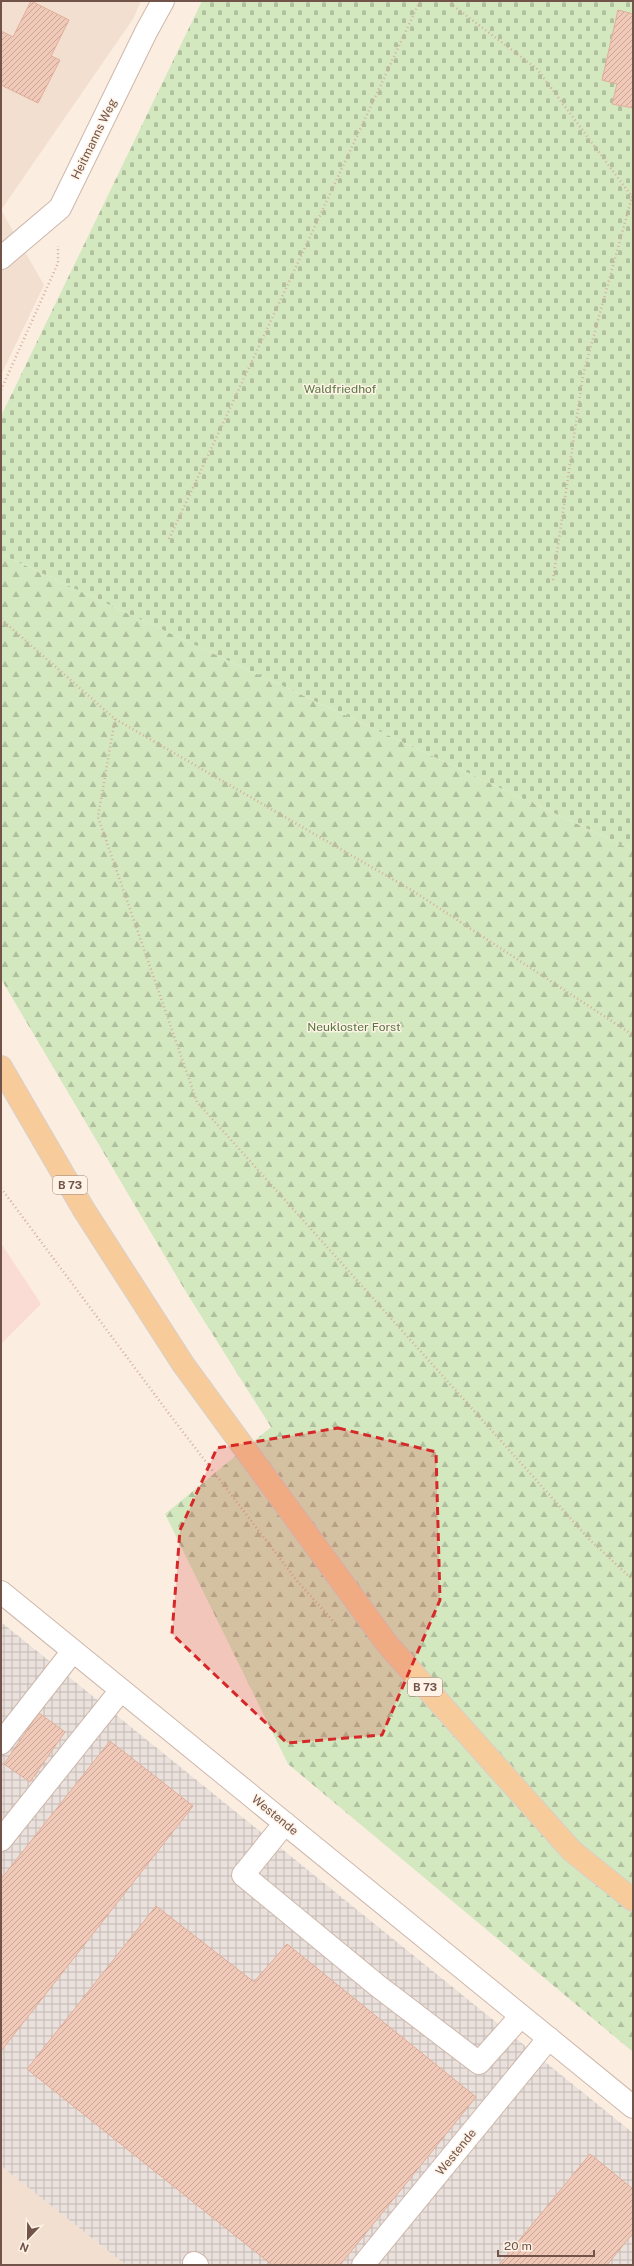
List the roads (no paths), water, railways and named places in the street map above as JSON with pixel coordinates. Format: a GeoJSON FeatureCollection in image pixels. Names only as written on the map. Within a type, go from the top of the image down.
{"type":"FeatureCollection","features":[{"type":"Feature","properties":{"kind":"main road","name":"B 73"},"geometry":{"type":"LineString","coordinates":[[1,1067],[84,1210],[184,1364],[388,1645],[572,1851],[633,1900]]}},
{"type":"Feature","properties":{"kind":"street","name":"Heitmanns Weg"},"geometry":{"type":"LineString","coordinates":[[1,258],[60,208],[146,32],[163,1]]}},
{"type":"Feature","properties":{"kind":"street","name":"Westende"},"geometry":{"type":"LineString","coordinates":[[1,1592],[633,2107]]}},
{"type":"Feature","properties":{"kind":"street"},"geometry":{"type":"LineString","coordinates":[[1,1743],[73,1650]]}},
{"type":"Feature","properties":{"kind":"street"},"geometry":{"type":"LineString","coordinates":[[1,1840],[121,1690]]}},
{"type":"Feature","properties":{"kind":"street"},"geometry":{"type":"LineString","coordinates":[[285,1823],[242,1875],[372,1981],[479,2063],[521,2016]]}},
{"type":"Feature","properties":{"kind":"street","name":"Westende"},"geometry":{"type":"LineString","coordinates":[[363,2265],[549,2038]]}},
{"type":"Feature","properties":{"kind":"park label","name":"Waldfriedhof"},"geometry":{"type":"Point","coordinates":[340,389]}},
{"type":"Feature","properties":{"kind":"park label","name":"Neukloster Forst"},"geometry":{"type":"Point","coordinates":[354,1027]}}]}
